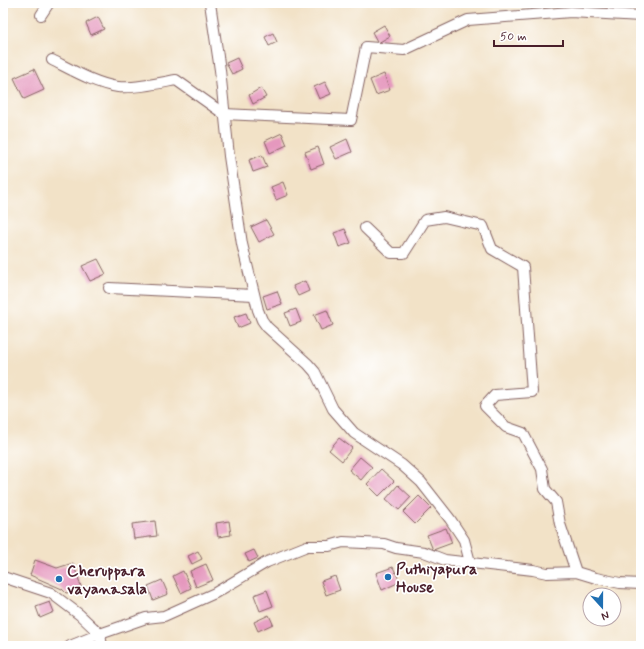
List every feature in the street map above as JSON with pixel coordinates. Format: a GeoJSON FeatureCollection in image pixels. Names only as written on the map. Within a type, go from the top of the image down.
{"type":"FeatureCollection","features":[{"type":"Feature","properties":{"kind":"street"},"geometry":{"type":"LineString","coordinates":[[40,15],[49,3]]}},
{"type":"Feature","properties":{"kind":"street"},"geometry":{"type":"LineString","coordinates":[[210,3],[220,70],[228,156],[242,244],[254,295],[262,320],[267,328],[315,372],[333,409],[354,433],[402,465],[421,482],[450,519],[464,540],[470,562]]}},
{"type":"Feature","properties":{"kind":"street"},"geometry":{"type":"LineString","coordinates":[[52,60],[91,79],[118,87],[149,86],[176,80],[224,114],[351,120],[366,47],[404,50],[468,20],[571,12],[641,16]]}},
{"type":"Feature","properties":{"kind":"street"},"geometry":{"type":"LineString","coordinates":[[365,228],[391,253],[404,253],[425,220],[444,217],[483,226],[492,249],[523,267],[532,392],[495,395],[485,406],[506,427],[523,433],[542,469],[546,489],[556,502],[560,524],[576,572]]}},
{"type":"Feature","properties":{"kind":"street"},"geometry":{"type":"LineString","coordinates":[[109,288],[254,295]]}},
{"type":"Feature","properties":{"kind":"street"},"geometry":{"type":"LineString","coordinates":[[70,646],[146,618],[164,616],[215,593],[267,562],[307,546],[329,546],[343,542],[384,544],[396,548],[424,552],[445,560],[533,570],[547,573],[576,572],[620,583],[641,584]]}},
{"type":"Feature","properties":{"kind":"street"},"geometry":{"type":"LineString","coordinates":[[3,576],[51,593],[80,615],[100,634],[102,646]]}},
{"type":"Feature","properties":{"kind":"building"},"geometry":{"type":"Polygon","coordinates":[[[98,17],[104,29],[91,35],[86,23],[98,17]]]}},
{"type":"Feature","properties":{"kind":"building"},"geometry":{"type":"Polygon","coordinates":[[[384,25],[390,36],[378,43],[372,32],[384,25]]]}},
{"type":"Feature","properties":{"kind":"building"},"geometry":{"type":"Polygon","coordinates":[[[273,33],[277,42],[269,46],[265,37],[273,33]]]}},
{"type":"Feature","properties":{"kind":"building"},"geometry":{"type":"Polygon","coordinates":[[[237,58],[242,69],[232,74],[226,63],[237,58]]]}},
{"type":"Feature","properties":{"kind":"building"},"geometry":{"type":"Polygon","coordinates":[[[34,69],[44,90],[24,99],[14,78],[34,69]]]}},
{"type":"Feature","properties":{"kind":"building"},"geometry":{"type":"Polygon","coordinates":[[[384,74],[390,90],[376,95],[370,80],[384,74]]]}},
{"type":"Feature","properties":{"kind":"building"},"geometry":{"type":"Polygon","coordinates":[[[325,82],[331,94],[319,99],[314,87],[325,82]]]}},
{"type":"Feature","properties":{"kind":"building"},"geometry":{"type":"Polygon","coordinates":[[[261,88],[266,97],[253,104],[249,95],[261,88]]]}},
{"type":"Feature","properties":{"kind":"building"},"geometry":{"type":"Polygon","coordinates":[[[282,133],[287,145],[270,153],[265,141],[282,133]]]}},
{"type":"Feature","properties":{"kind":"building"},"geometry":{"type":"Polygon","coordinates":[[[347,139],[352,152],[336,159],[330,147],[347,139]]]}},
{"type":"Feature","properties":{"kind":"building"},"geometry":{"type":"Polygon","coordinates":[[[318,147],[324,164],[311,169],[305,152],[318,147]]]}},
{"type":"Feature","properties":{"kind":"building"},"geometry":{"type":"Polygon","coordinates":[[[262,155],[267,167],[253,172],[249,160],[262,155]]]}},
{"type":"Feature","properties":{"kind":"building"},"geometry":{"type":"Polygon","coordinates":[[[283,182],[288,195],[276,200],[271,187],[283,182]]]}},
{"type":"Feature","properties":{"kind":"building"},"geometry":{"type":"Polygon","coordinates":[[[266,220],[274,234],[259,242],[251,227],[266,220]]]}},
{"type":"Feature","properties":{"kind":"building"},"geometry":{"type":"Polygon","coordinates":[[[345,229],[351,243],[339,247],[334,233],[345,229]]]}},
{"type":"Feature","properties":{"kind":"building"},"geometry":{"type":"Polygon","coordinates":[[[98,259],[106,274],[90,281],[82,266],[98,259]]]}},
{"type":"Feature","properties":{"kind":"building"},"geometry":{"type":"Polygon","coordinates":[[[305,281],[309,291],[298,296],[293,286],[305,281]]]}},
{"type":"Feature","properties":{"kind":"building"},"geometry":{"type":"Polygon","coordinates":[[[277,291],[282,304],[267,309],[263,296],[277,291]]]}},
{"type":"Feature","properties":{"kind":"building"},"geometry":{"type":"Polygon","coordinates":[[[296,309],[301,322],[290,326],[285,313],[296,309]]]}},
{"type":"Feature","properties":{"kind":"building"},"geometry":{"type":"Polygon","coordinates":[[[327,310],[333,325],[321,330],[314,315],[327,310]]]}},
{"type":"Feature","properties":{"kind":"building"},"geometry":{"type":"Polygon","coordinates":[[[246,313],[250,323],[238,328],[234,317],[246,313]]]}},
{"type":"Feature","properties":{"kind":"building"},"geometry":{"type":"Polygon","coordinates":[[[339,438],[352,448],[342,461],[329,450],[339,438]]]}},
{"type":"Feature","properties":{"kind":"building"},"geometry":{"type":"Polygon","coordinates":[[[360,457],[372,467],[361,480],[349,470],[360,457]]]}},
{"type":"Feature","properties":{"kind":"building"},"geometry":{"type":"Polygon","coordinates":[[[381,469],[394,481],[379,496],[367,484],[381,469]]]}},
{"type":"Feature","properties":{"kind":"building"},"geometry":{"type":"Polygon","coordinates":[[[398,485],[411,497],[399,510],[386,499],[398,485]]]}},
{"type":"Feature","properties":{"kind":"building"},"geometry":{"type":"Polygon","coordinates":[[[419,496],[431,508],[415,524],[403,512],[419,496]]]}},
{"type":"Feature","properties":{"kind":"building"},"geometry":{"type":"Polygon","coordinates":[[[155,521],[157,536],[134,539],[132,524],[155,521]]]}},
{"type":"Feature","properties":{"kind":"building"},"geometry":{"type":"Polygon","coordinates":[[[229,521],[231,535],[218,537],[216,523],[229,521]]]}},
{"type":"Feature","properties":{"kind":"building"},"geometry":{"type":"Polygon","coordinates":[[[446,528],[452,543],[433,550],[427,535],[446,528]]]}},
{"type":"Feature","properties":{"kind":"building"},"geometry":{"type":"Polygon","coordinates":[[[254,550],[258,558],[249,562],[245,554],[254,550]]]}},
{"type":"Feature","properties":{"kind":"building"},"geometry":{"type":"Polygon","coordinates":[[[198,551],[202,559],[192,564],[188,556],[198,551]]]}},
{"type":"Feature","properties":{"kind":"building","name":"Cheruppara vayanasala"},"geometry":{"type":"Polygon","coordinates":[[[35,560],[57,568],[73,563],[82,589],[66,593],[62,589],[30,575],[35,560]]]}},
{"type":"Feature","properties":{"kind":"building"},"geometry":{"type":"Polygon","coordinates":[[[206,564],[213,580],[196,587],[190,571],[206,564]]]}},
{"type":"Feature","properties":{"kind":"building","name":"Puthiyapura House"},"geometry":{"type":"Polygon","coordinates":[[[393,567],[400,582],[382,590],[376,573],[393,567]]]}},
{"type":"Feature","properties":{"kind":"building"},"geometry":{"type":"Polygon","coordinates":[[[183,571],[191,588],[181,593],[173,576],[183,571]]]}},
{"type":"Feature","properties":{"kind":"building"},"geometry":{"type":"Polygon","coordinates":[[[335,576],[340,590],[326,595],[321,581],[335,576]]]}},
{"type":"Feature","properties":{"kind":"building"},"geometry":{"type":"Polygon","coordinates":[[[162,580],[168,594],[153,600],[148,586],[162,580]]]}},
{"type":"Feature","properties":{"kind":"building"},"geometry":{"type":"Polygon","coordinates":[[[267,590],[273,606],[260,611],[254,595],[267,590]]]}},
{"type":"Feature","properties":{"kind":"building"},"geometry":{"type":"Polygon","coordinates":[[[50,602],[54,612],[40,618],[36,607],[50,602]]]}},
{"type":"Feature","properties":{"kind":"building"},"geometry":{"type":"Polygon","coordinates":[[[269,615],[273,624],[258,631],[254,622],[269,615]]]}},
{"type":"Feature","properties":{"kind":"place","name":"Puthiyapura House"},"geometry":{"type":"Point","coordinates":[388,577]}},
{"type":"Feature","properties":{"kind":"place","name":"Cheruppara vayanasala"},"geometry":{"type":"Point","coordinates":[59,579]}}]}
